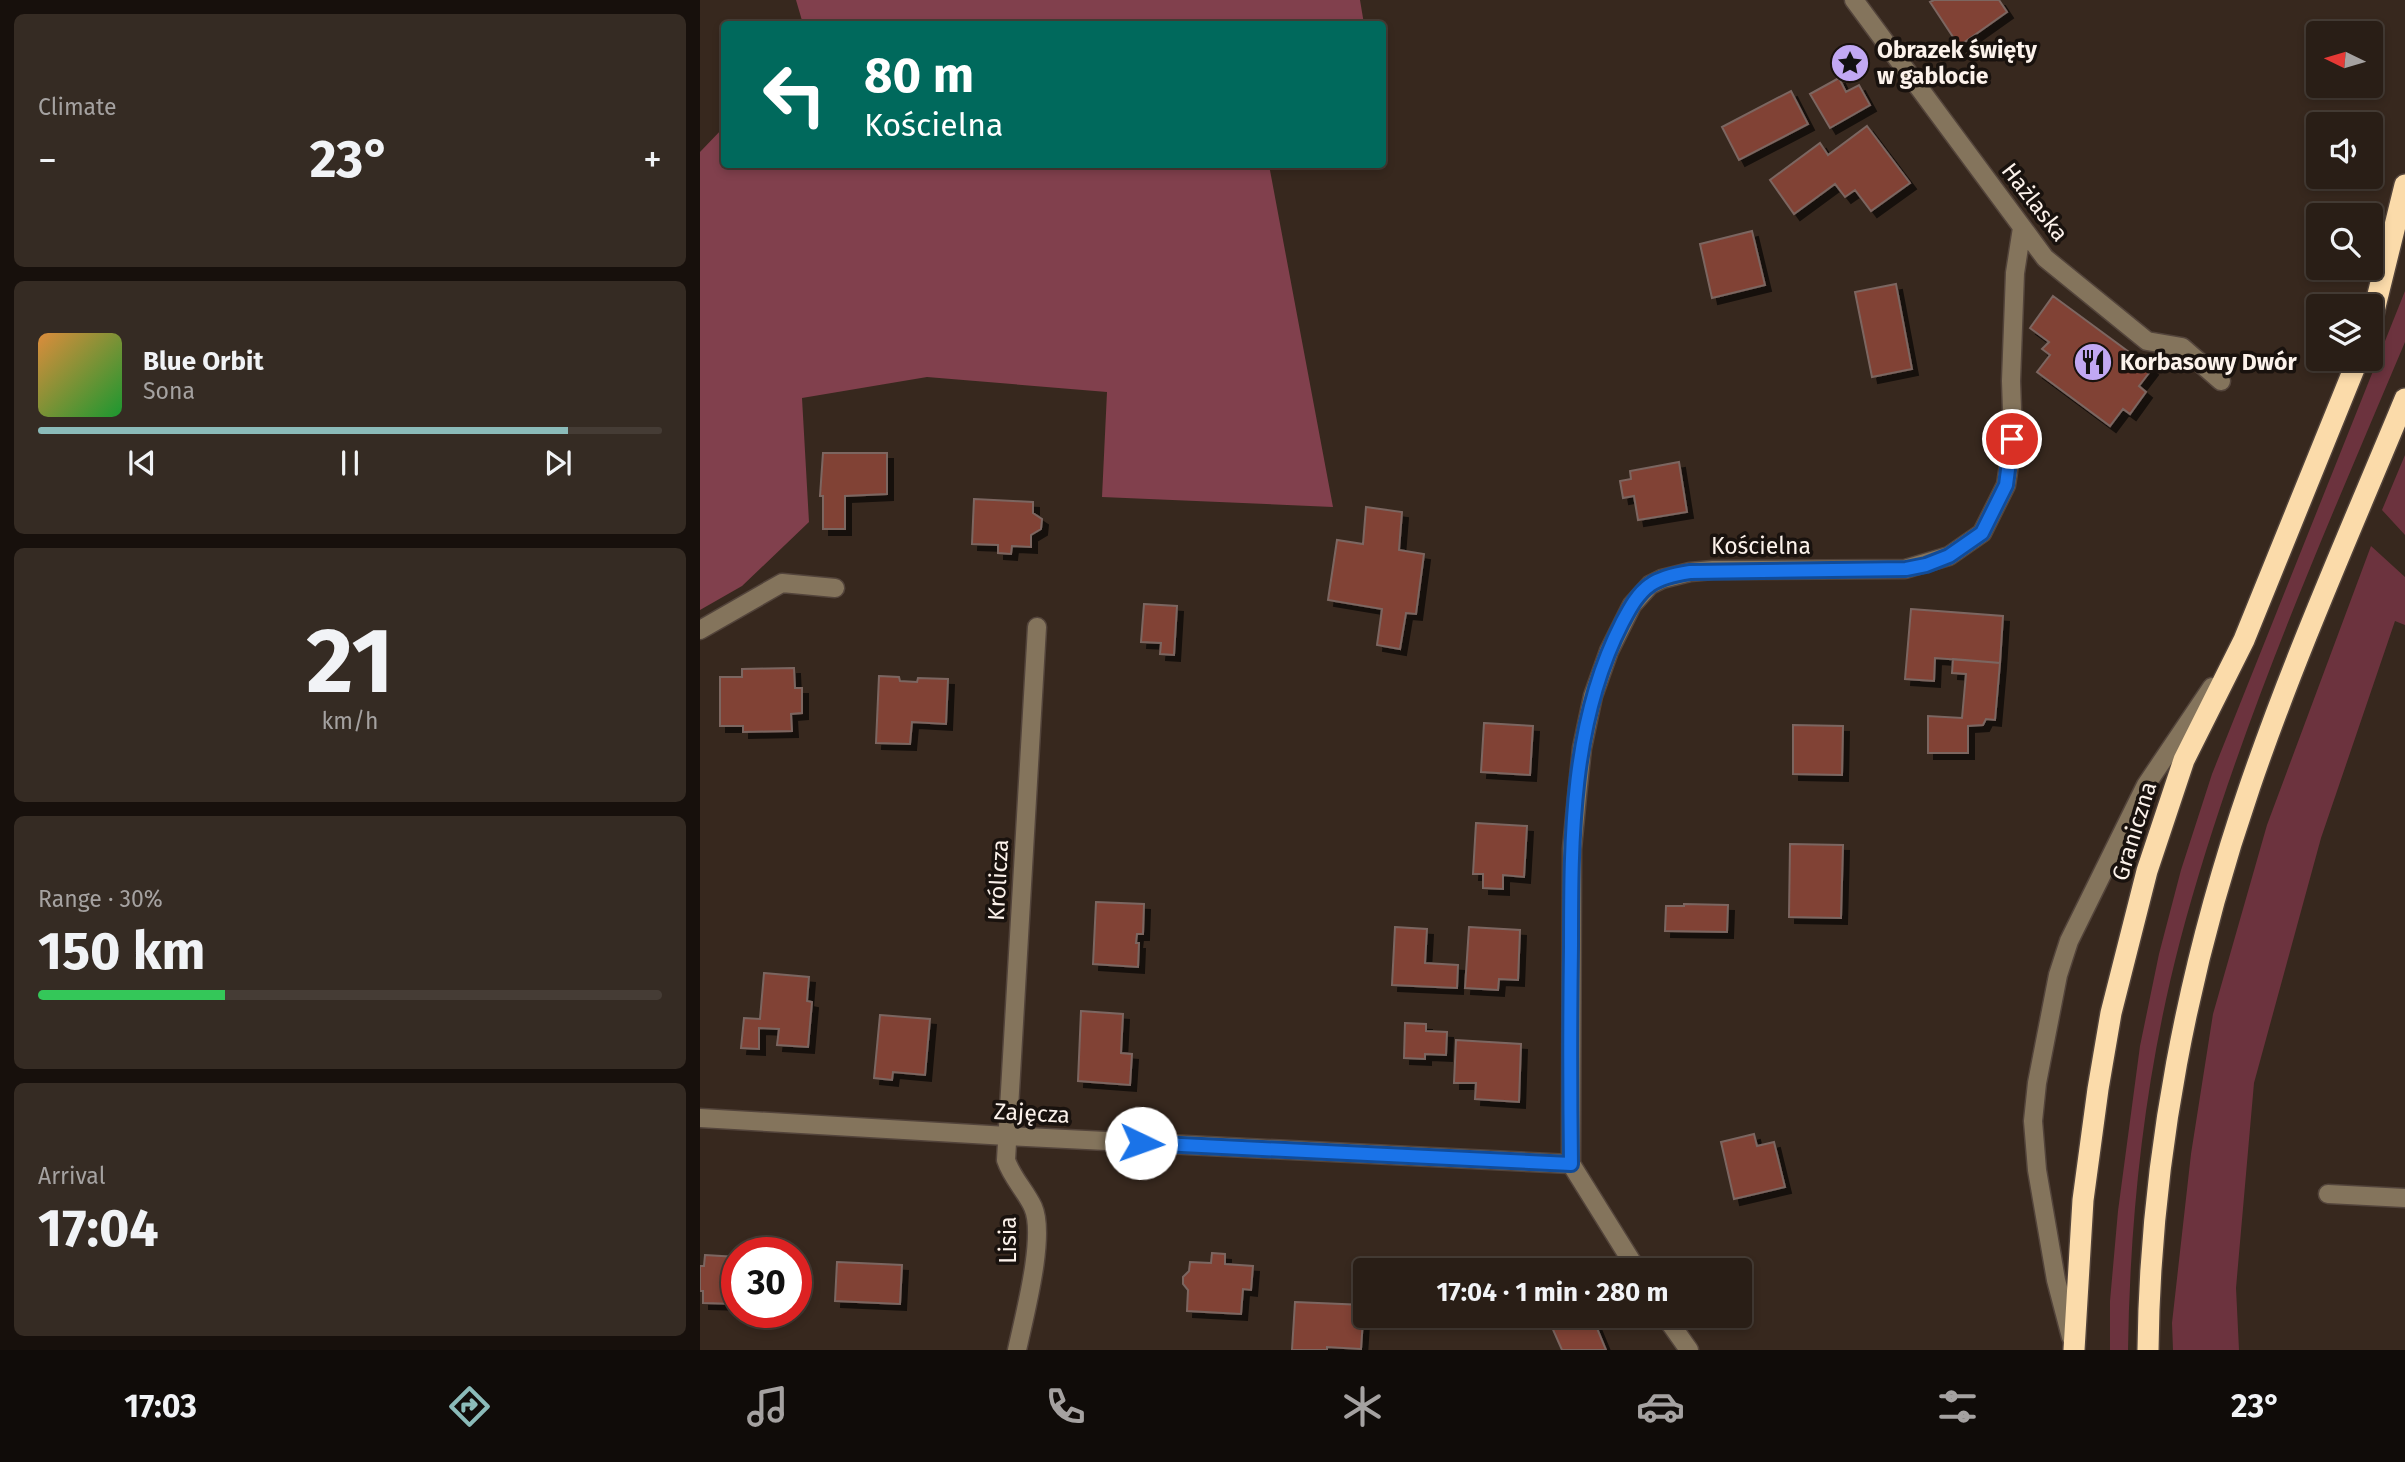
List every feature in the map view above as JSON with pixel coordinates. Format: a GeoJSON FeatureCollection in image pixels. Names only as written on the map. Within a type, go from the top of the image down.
{"type":"FeatureCollection","features":[{"type":"Feature","properties":{"kind":"highway"},"geometry":{"type":"LineString","coordinates":[[2379,294],[2405,185]]}},
{"type":"Feature","properties":{"kind":"highway"},"geometry":{"type":"LineString","coordinates":[[2383,297],[2405,247]]}},
{"type":"Feature","properties":{"kind":"highway","name":"Graniczna"},"geometry":{"type":"LineString","coordinates":[[2074,1350],[2084,1200],[2098,1088],[2111,1013],[2147,871],[2184,760],[2244,640],[2353,371]]}},
{"type":"Feature","properties":{"kind":"highway"},"geometry":{"type":"LineString","coordinates":[[2148,1350],[2149,1305],[2161,1166],[2179,1048],[2210,917],[2250,786],[2297,663],[2405,399]]}},
{"type":"Feature","properties":{"kind":"street","name":"Hażlaska"},"geometry":{"type":"LineString","coordinates":[[1854,0],[2045,258],[2147,341],[2182,347],[2221,381]]}},
{"type":"Feature","properties":{"kind":"street","name":"Kościelna"},"geometry":{"type":"LineString","coordinates":[[1571,1164],[1572,849],[1579,772],[1588,719],[1602,668],[1615,636],[1640,595],[1650,585],[1676,574],[1713,570],[1906,569],[1949,556],[1982,533],[2006,485],[2012,439],[2015,273],[2022,228]]}},
{"type":"Feature","properties":{"kind":"street"},"geometry":{"type":"LineString","coordinates":[[700,630],[782,583],[835,588]]}},
{"type":"Feature","properties":{"kind":"street","name":"Królicza"},"geometry":{"type":"LineString","coordinates":[[1007,1136],[1037,627]]}},
{"type":"Feature","properties":{"kind":"street"},"geometry":{"type":"LineString","coordinates":[[2074,1350],[2056,1280],[2037,1170],[2033,1121],[2037,1083],[2058,975],[2069,941],[2146,785],[2244,640]]}},
{"type":"Feature","properties":{"kind":"street","name":"Zajęcza"},"geometry":{"type":"LineString","coordinates":[[700,1118],[1571,1164]]}},
{"type":"Feature","properties":{"kind":"street","name":"Lisia"},"geometry":{"type":"LineString","coordinates":[[1007,1136],[1006,1160],[1011,1174],[1033,1206],[1037,1219],[1037,1240],[1029,1296],[1017,1350]]}},
{"type":"Feature","properties":{"kind":"street"},"geometry":{"type":"LineString","coordinates":[[1571,1164],[1630,1258]]}},
{"type":"Feature","properties":{"kind":"street"},"geometry":{"type":"LineString","coordinates":[[2328,1194],[2405,1198]]}},
{"type":"Feature","properties":{"kind":"street"},"geometry":{"type":"LineString","coordinates":[[1673,1328],[1689,1350]]}},
{"type":"Feature","properties":{"kind":"shaded area"},"geometry":{"type":"Polygon","coordinates":[[[796,0],[1360,0],[1364,21],[802,21],[796,0]]]}},
{"type":"Feature","properties":{"kind":"shaded area"},"geometry":{"type":"Polygon","coordinates":[[[721,130],[721,168],[1270,168],[1333,507],[1102,497],[1107,392],[927,377],[802,398],[809,522],[742,586],[700,610],[700,152],[721,130]]]}},
{"type":"Feature","properties":{"kind":"shaded area"},"geometry":{"type":"Polygon","coordinates":[[[2405,291],[2405,342],[2253,712],[2202,864],[2180,941],[2157,1042],[2142,1144],[2132,1247],[2128,1350],[2110,1350],[2110,1301],[2118,1211],[2140,1046],[2159,954],[2181,870],[2212,774],[2373,371],[2383,371],[2383,346],[2405,291]]]}},
{"type":"Feature","properties":{"kind":"shaded area"},"geometry":{"type":"Polygon","coordinates":[[[2405,455],[2405,535],[2382,510],[2405,455]]]}},
{"type":"Feature","properties":{"kind":"shaded area"},"geometry":{"type":"Polygon","coordinates":[[[2371,546],[2405,577],[2405,625],[2395,621],[2321,838],[2254,1083],[2236,1288],[2239,1350],[2173,1350],[2172,1323],[2191,1154],[2213,1014],[2267,825],[2371,546]]]}},
{"type":"Feature","properties":{"kind":"building"},"geometry":{"type":"Polygon","coordinates":[[[1999,0],[2007,12],[1959,46],[1930,2],[1999,0]]]}},
{"type":"Feature","properties":{"kind":"building"},"geometry":{"type":"Polygon","coordinates":[[[1839,78],[1846,92],[1859,85],[1870,105],[1830,128],[1810,94],[1839,78]]]}},
{"type":"Feature","properties":{"kind":"building"},"geometry":{"type":"Polygon","coordinates":[[[1791,91],[1808,124],[1739,160],[1722,127],[1791,91]]]}},
{"type":"Feature","properties":{"kind":"building"},"geometry":{"type":"Polygon","coordinates":[[[1867,126],[1910,183],[1871,211],[1855,190],[1845,197],[1835,184],[1794,214],[1770,180],[1820,143],[1828,155],[1867,126]]]}},
{"type":"Feature","properties":{"kind":"building"},"geometry":{"type":"Polygon","coordinates":[[[1752,231],[1765,285],[1712,298],[1700,244],[1752,231]]]}},
{"type":"Feature","properties":{"kind":"building"},"geometry":{"type":"Polygon","coordinates":[[[1896,284],[1912,369],[1872,377],[1855,292],[1896,284]]]}},
{"type":"Feature","properties":{"kind":"building","name":"Korbasowy Dwór"},"geometry":{"type":"Polygon","coordinates":[[[2053,296],[2152,369],[2139,386],[2146,392],[2130,414],[2123,409],[2110,426],[2037,372],[2050,355],[2042,349],[2049,342],[2030,328],[2053,296]]]}},
{"type":"Feature","properties":{"kind":"building"},"geometry":{"type":"Polygon","coordinates":[[[823,453],[887,453],[887,494],[845,496],[845,529],[823,529],[823,496],[820,496],[823,453]]]}},
{"type":"Feature","properties":{"kind":"building"},"geometry":{"type":"Polygon","coordinates":[[[1679,462],[1687,512],[1638,520],[1634,496],[1623,498],[1620,481],[1631,479],[1630,471],[1679,462]]]}},
{"type":"Feature","properties":{"kind":"building"},"geometry":{"type":"Polygon","coordinates":[[[974,499],[1033,502],[1033,513],[1042,519],[1041,529],[1031,535],[1031,547],[1012,546],[1011,554],[998,553],[998,545],[972,544],[974,499]]]}},
{"type":"Feature","properties":{"kind":"building"},"geometry":{"type":"Polygon","coordinates":[[[1366,507],[1402,512],[1399,550],[1424,554],[1416,614],[1406,613],[1400,649],[1377,645],[1382,609],[1328,600],[1337,540],[1363,544],[1366,507]]]}},
{"type":"Feature","properties":{"kind":"building"},"geometry":{"type":"Polygon","coordinates":[[[1144,604],[1177,606],[1174,655],[1160,654],[1161,643],[1141,642],[1144,604]]]}},
{"type":"Feature","properties":{"kind":"building"},"geometry":{"type":"Polygon","coordinates":[[[1911,609],[2003,616],[2000,663],[1935,658],[1934,681],[1905,679],[1911,609]]]}},
{"type":"Feature","properties":{"kind":"building"},"geometry":{"type":"Polygon","coordinates":[[[1953,659],[2000,663],[1995,720],[1986,719],[1983,725],[1968,726],[1968,753],[1928,753],[1928,716],[1962,718],[1966,674],[1952,673],[1953,659]]]}},
{"type":"Feature","properties":{"kind":"building"},"geometry":{"type":"Polygon","coordinates":[[[794,668],[795,688],[802,688],[802,713],[791,714],[792,731],[743,732],[743,726],[720,726],[720,677],[742,677],[742,669],[794,668]]]}},
{"type":"Feature","properties":{"kind":"building"},"geometry":{"type":"Polygon","coordinates":[[[879,676],[899,677],[900,681],[917,682],[918,678],[948,679],[946,724],[912,722],[910,744],[876,743],[879,676]]]}},
{"type":"Feature","properties":{"kind":"building"},"geometry":{"type":"Polygon","coordinates":[[[1484,723],[1533,726],[1530,775],[1481,772],[1484,723]]]}},
{"type":"Feature","properties":{"kind":"building"},"geometry":{"type":"Polygon","coordinates":[[[1793,725],[1843,726],[1842,775],[1793,774],[1793,725]]]}},
{"type":"Feature","properties":{"kind":"building"},"geometry":{"type":"Polygon","coordinates":[[[1476,823],[1527,826],[1524,877],[1503,875],[1503,889],[1483,888],[1483,874],[1473,874],[1476,823]]]}},
{"type":"Feature","properties":{"kind":"building"},"geometry":{"type":"Polygon","coordinates":[[[1790,844],[1843,845],[1841,918],[1789,917],[1790,844]]]}},
{"type":"Feature","properties":{"kind":"building"},"geometry":{"type":"Polygon","coordinates":[[[1096,902],[1144,904],[1143,934],[1137,934],[1136,943],[1139,943],[1138,967],[1093,964],[1096,902]]]}},
{"type":"Feature","properties":{"kind":"building"},"geometry":{"type":"Polygon","coordinates":[[[1728,905],[1727,932],[1665,931],[1666,906],[1728,905]]]}},
{"type":"Feature","properties":{"kind":"building"},"geometry":{"type":"Polygon","coordinates":[[[1395,927],[1427,929],[1425,963],[1458,965],[1457,988],[1392,985],[1395,927]]]}},
{"type":"Feature","properties":{"kind":"building"},"geometry":{"type":"Polygon","coordinates":[[[1469,927],[1520,930],[1518,980],[1499,979],[1498,990],[1465,988],[1469,927]]]}},
{"type":"Feature","properties":{"kind":"building"},"geometry":{"type":"Polygon","coordinates":[[[764,973],[809,977],[807,1001],[812,1002],[808,1047],[777,1045],[779,1029],[759,1028],[759,1049],[741,1048],[744,1018],[760,1019],[764,973]]]}},
{"type":"Feature","properties":{"kind":"building"},"geometry":{"type":"Polygon","coordinates":[[[1081,1011],[1123,1014],[1121,1053],[1132,1054],[1130,1085],[1078,1081],[1081,1011]]]}},
{"type":"Feature","properties":{"kind":"building"},"geometry":{"type":"Polygon","coordinates":[[[880,1015],[930,1019],[925,1075],[893,1072],[892,1080],[874,1078],[880,1015]]]}},
{"type":"Feature","properties":{"kind":"building"},"geometry":{"type":"Polygon","coordinates":[[[1405,1023],[1426,1024],[1426,1031],[1447,1032],[1446,1055],[1425,1054],[1425,1059],[1404,1058],[1405,1023]]]}},
{"type":"Feature","properties":{"kind":"building"},"geometry":{"type":"Polygon","coordinates":[[[1456,1040],[1521,1044],[1519,1102],[1475,1099],[1476,1083],[1454,1083],[1456,1040]]]}},
{"type":"Feature","properties":{"kind":"building"},"geometry":{"type":"Polygon","coordinates":[[[1754,1134],[1757,1146],[1774,1142],[1785,1187],[1734,1199],[1721,1142],[1754,1134]]]}},
{"type":"Feature","properties":{"kind":"building"},"geometry":{"type":"Polygon","coordinates":[[[1212,1253],[1225,1254],[1225,1264],[1253,1266],[1251,1290],[1243,1289],[1241,1314],[1187,1311],[1188,1290],[1183,1284],[1183,1277],[1189,1271],[1190,1262],[1211,1263],[1212,1253]]]}},
{"type":"Feature","properties":{"kind":"building"},"geometry":{"type":"Polygon","coordinates":[[[705,1255],[721,1256],[721,1304],[703,1303],[700,1266],[704,1266],[705,1255]]]}},
{"type":"Feature","properties":{"kind":"building"},"geometry":{"type":"Polygon","coordinates":[[[837,1262],[902,1265],[900,1304],[835,1301],[837,1262]]]}},
{"type":"Feature","properties":{"kind":"building"},"geometry":{"type":"Polygon","coordinates":[[[1295,1302],[1353,1305],[1353,1328],[1362,1328],[1361,1349],[1327,1347],[1327,1350],[1292,1350],[1295,1302]]]}},
{"type":"Feature","properties":{"kind":"building"},"geometry":{"type":"Polygon","coordinates":[[[1552,1328],[1597,1328],[1606,1350],[1562,1350],[1552,1328]]]}},
{"type":"Feature","properties":{"kind":"place","name":"Obrazek święty w gablocie"},"geometry":{"type":"Point","coordinates":[1850,63]}},
{"type":"Feature","properties":{"kind":"place","name":"Korbasowy Dwór"},"geometry":{"type":"Point","coordinates":[2093,362]}},
{"type":"Feature","properties":{"kind":"route"},"geometry":{"type":"LineString","coordinates":[[1141,1143],[1571,1164],[1572,849],[1577,796],[1582,748],[1593,696],[1602,668],[1624,619],[1650,585],[1676,574],[1713,570],[1906,569],[1949,556],[1982,533],[2006,485],[2012,439]]}}]}
